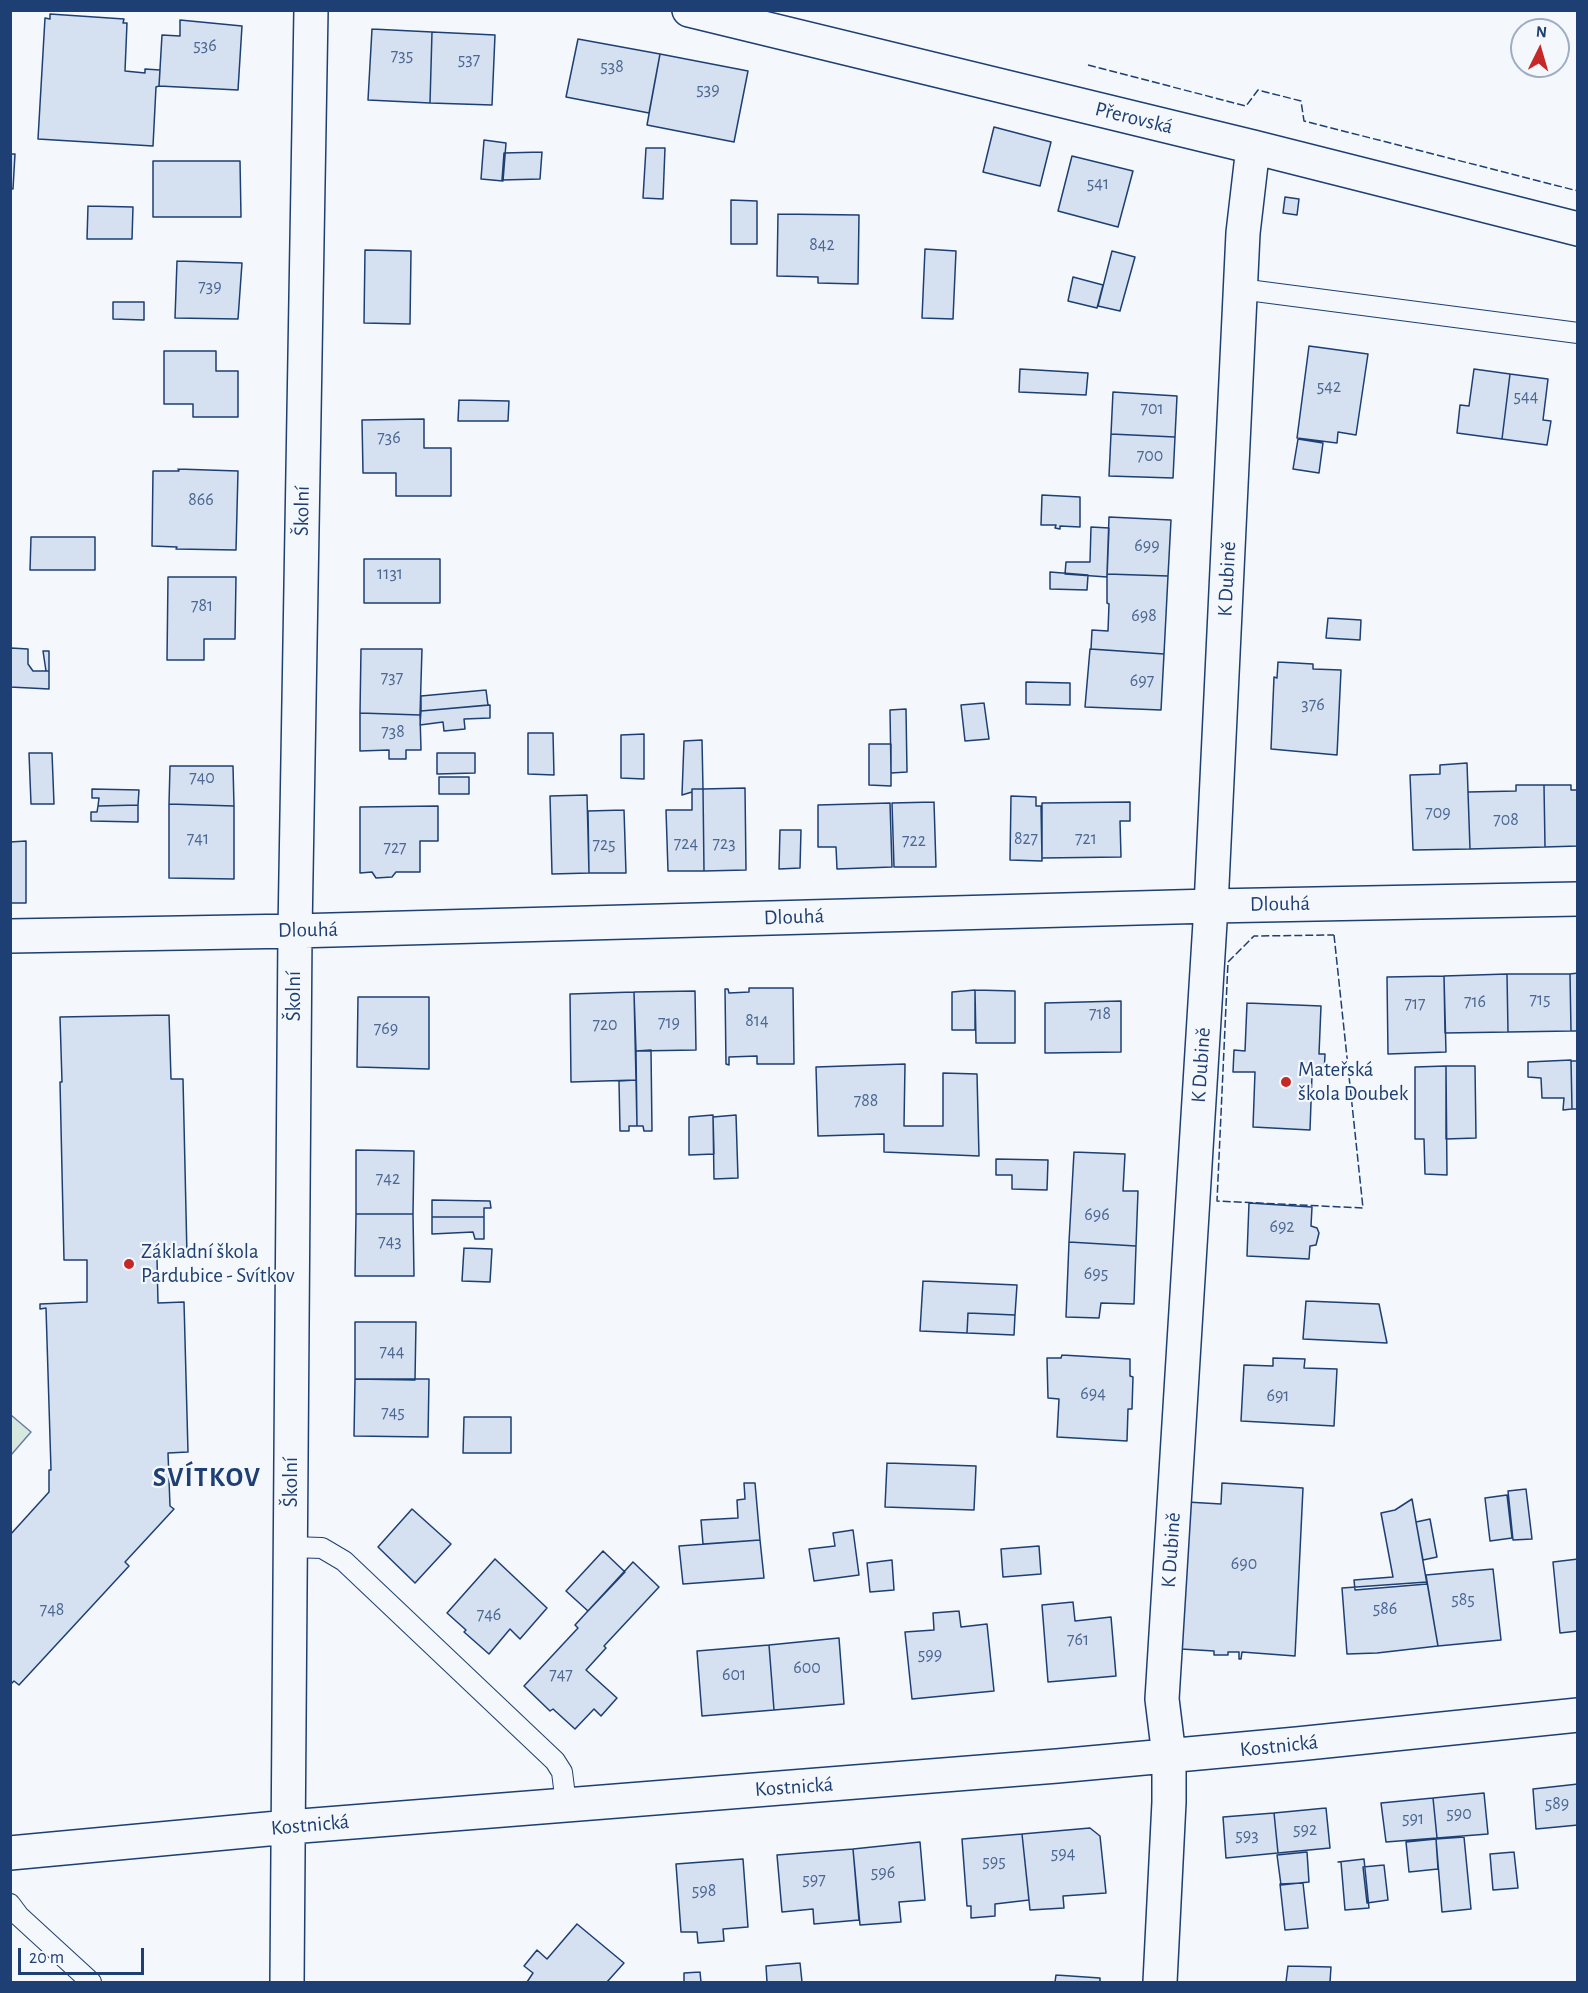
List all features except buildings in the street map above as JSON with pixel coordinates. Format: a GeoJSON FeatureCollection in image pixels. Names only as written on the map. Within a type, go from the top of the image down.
{"type":"FeatureCollection","features":[{"type":"Feature","properties":{"kind":"street","name":"Školní"},"geometry":{"type":"LineString","coordinates":[[287,1983],[295,931],[311,10]]}},
{"type":"Feature","properties":{"kind":"street","name":"Přerovská"},"geometry":{"type":"LineString","coordinates":[[688,10],[1253,147],[1578,229]]}},
{"type":"Feature","properties":{"kind":"street","name":"K Dubině"},"geometry":{"type":"LineString","coordinates":[[1160,1983],[1169,1802],[1169,1756],[1162,1699],[1211,906],[1244,207],[1253,147]]}},
{"type":"Feature","properties":{"kind":"street","name":"Dlouhá"},"geometry":{"type":"LineString","coordinates":[[10,936],[1578,899]]}},
{"type":"Feature","properties":{"kind":"street","name":"Kostnická"},"geometry":{"type":"LineString","coordinates":[[10,1853],[289,1827],[1169,1756],[1578,1715]]}},
{"type":"Feature","properties":{"kind":"lane"},"geometry":{"type":"LineString","coordinates":[[1240,289],[1578,333]]}},
{"type":"Feature","properties":{"kind":"lane"},"geometry":{"type":"LineString","coordinates":[[291,1547],[322,1548],[344,1560],[555,1761],[562,1772],[566,1804]]}},
{"type":"Feature","properties":{"kind":"lane"},"geometry":{"type":"LineString","coordinates":[[10,1904],[19,1916],[91,1983]]}},
{"type":"Feature","properties":{"kind":"shaded area"},"geometry":{"type":"Polygon","coordinates":[[[11,1415],[31,1432],[11,1455],[11,1415]]]}},
{"type":"Feature","properties":{"kind":"fence"},"geometry":{"type":"LineString","coordinates":[[1088,65],[1246,106],[1258,90],[1301,101],[1304,121],[1578,191]]}},
{"type":"Feature","properties":{"kind":"fence"},"geometry":{"type":"LineString","coordinates":[[1334,935],[1363,1208],[1217,1201],[1228,962],[1254,936],[1334,935]]}},
{"type":"Feature","properties":{"kind":"place","name":"Mateřská škola Doubek"},"geometry":{"type":"Point","coordinates":[1286,1082]}},
{"type":"Feature","properties":{"kind":"place","name":"Základní škola Pardubice - Svítkov"},"geometry":{"type":"Point","coordinates":[129,1264]}},
{"type":"Feature","properties":{"kind":"district","name":"SVÍTKOV"},"geometry":{"type":"Point","coordinates":[207,1478]}}]}
